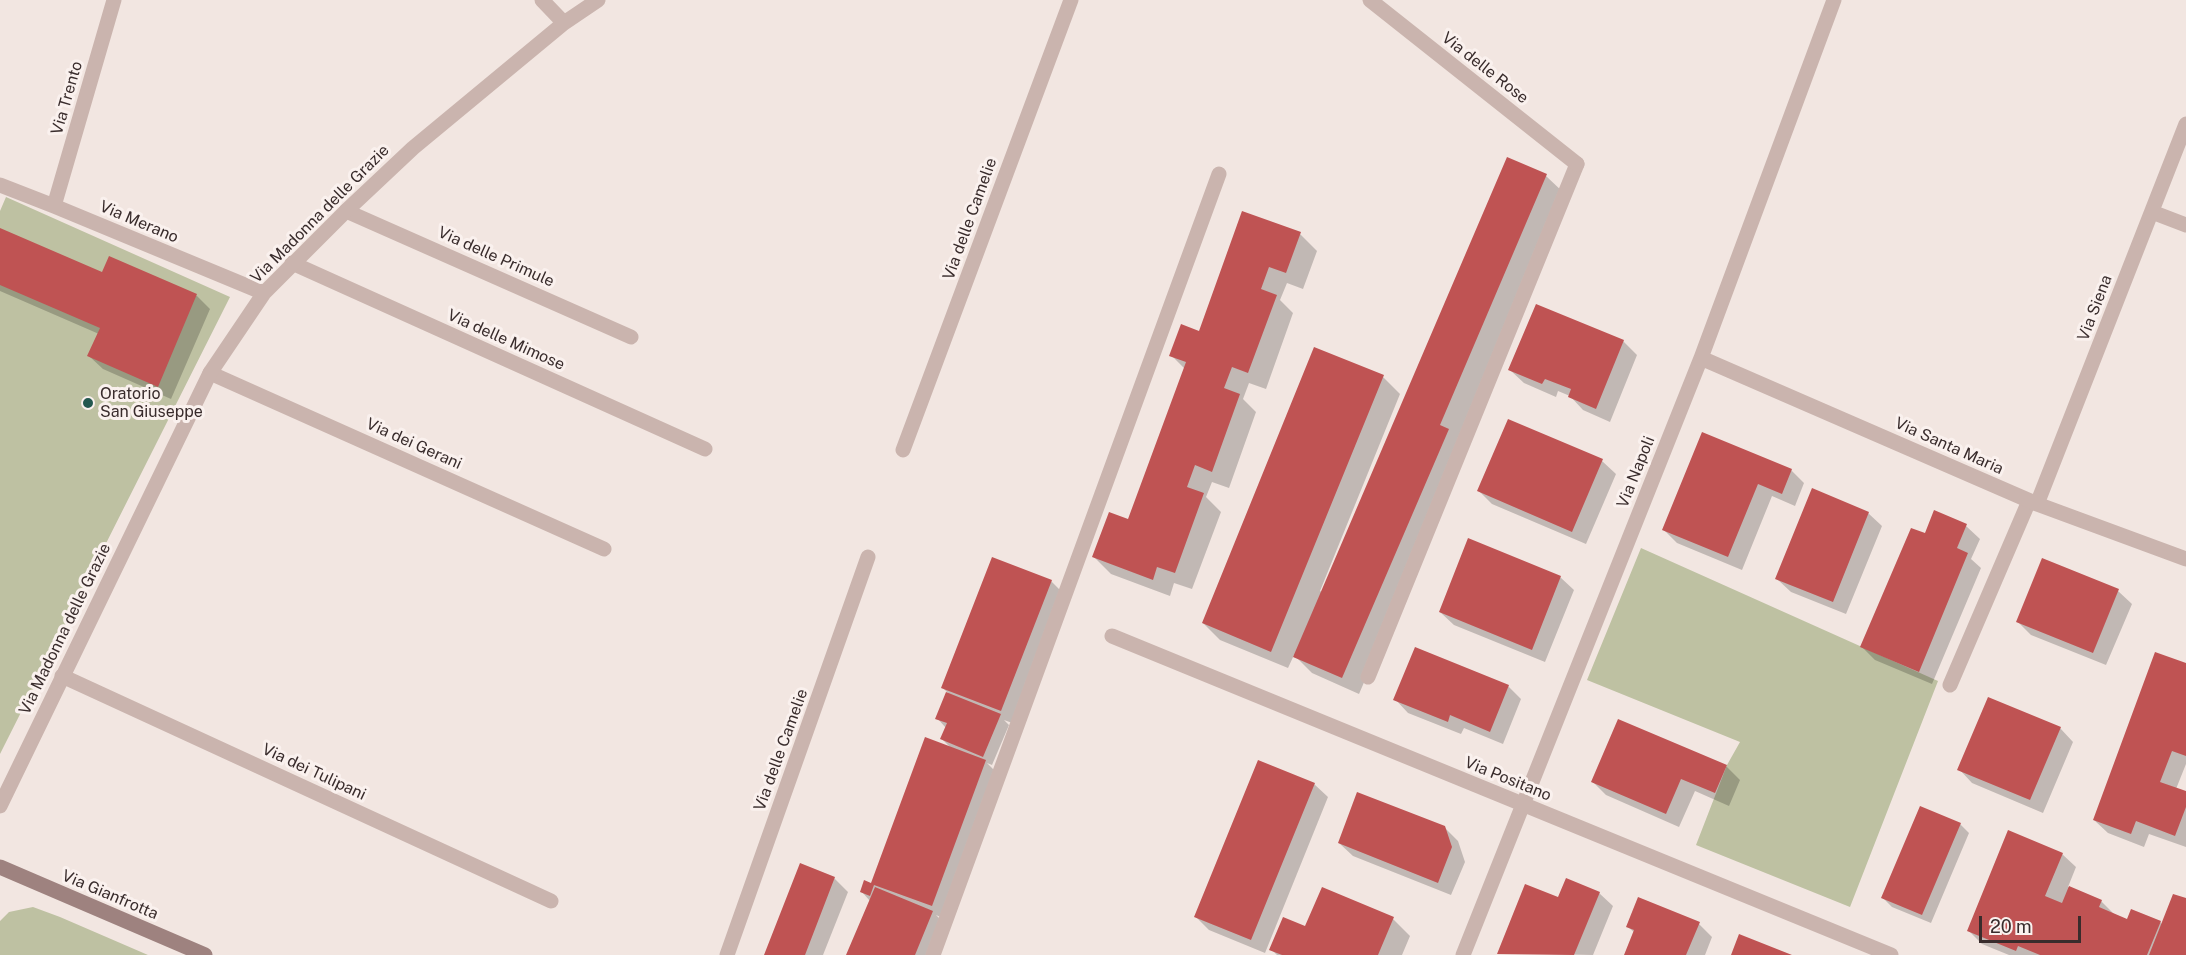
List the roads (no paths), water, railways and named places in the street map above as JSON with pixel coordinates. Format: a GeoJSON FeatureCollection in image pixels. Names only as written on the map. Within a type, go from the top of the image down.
{"type":"FeatureCollection","features":[{"type":"Feature","properties":{"kind":"street","name":"Via Trento"},"geometry":{"type":"LineString","coordinates":[[54,206],[114,0]]}},
{"type":"Feature","properties":{"kind":"street"},"geometry":{"type":"LineString","coordinates":[[542,0],[564,23]]}},
{"type":"Feature","properties":{"kind":"street","name":"Via Madonna delle Grazie"},"geometry":{"type":"LineString","coordinates":[[0,806],[210,373],[264,293],[292,263],[413,148],[564,23],[598,0]]}},
{"type":"Feature","properties":{"kind":"street","name":"Via delle Camelie"},"geometry":{"type":"LineString","coordinates":[[903,450],[1071,0]]}},
{"type":"Feature","properties":{"kind":"street","name":"Via delle Rose"},"geometry":{"type":"LineString","coordinates":[[1368,677],[1577,164],[1370,0]]}},
{"type":"Feature","properties":{"kind":"street","name":"Via Napoli"},"geometry":{"type":"LineString","coordinates":[[1463,955],[1701,358],[1834,0]]}},
{"type":"Feature","properties":{"kind":"street","name":"Via Siena"},"geometry":{"type":"LineString","coordinates":[[1950,685],[2033,503],[2186,124]]}},
{"type":"Feature","properties":{"kind":"street"},"geometry":{"type":"LineString","coordinates":[[933,955],[1219,174]]}},
{"type":"Feature","properties":{"kind":"street","name":"Via Merano"},"geometry":{"type":"LineString","coordinates":[[0,185],[264,293]]}},
{"type":"Feature","properties":{"kind":"street","name":"Via delle Primule"},"geometry":{"type":"LineString","coordinates":[[346,211],[631,337]]}},
{"type":"Feature","properties":{"kind":"street"},"geometry":{"type":"LineString","coordinates":[[2152,212],[2186,225]]}},
{"type":"Feature","properties":{"kind":"street","name":"Via delle Mimose"},"geometry":{"type":"LineString","coordinates":[[292,263],[705,449]]}},
{"type":"Feature","properties":{"kind":"street","name":"Via Santa Maria"},"geometry":{"type":"LineString","coordinates":[[1701,358],[2033,503],[2186,559]]}},
{"type":"Feature","properties":{"kind":"street","name":"Via dei Gerani"},"geometry":{"type":"LineString","coordinates":[[210,373],[604,549]]}},
{"type":"Feature","properties":{"kind":"street","name":"Via delle Camelie"},"geometry":{"type":"LineString","coordinates":[[727,955],[868,557]]}},
{"type":"Feature","properties":{"kind":"street","name":"Via Positano"},"geometry":{"type":"LineString","coordinates":[[1112,636],[1891,955]]}},
{"type":"Feature","properties":{"kind":"street","name":"Via dei Tulipani"},"geometry":{"type":"LineString","coordinates":[[62,676],[551,901]]}},
{"type":"Feature","properties":{"kind":"street","name":"Via Gianfrotta"},"geometry":{"type":"LineString","coordinates":[[0,867],[205,955]]}},
{"type":"Feature","properties":{"kind":"place","name":"Oratorio San Giuseppe"},"geometry":{"type":"Point","coordinates":[88,403]}}]}
